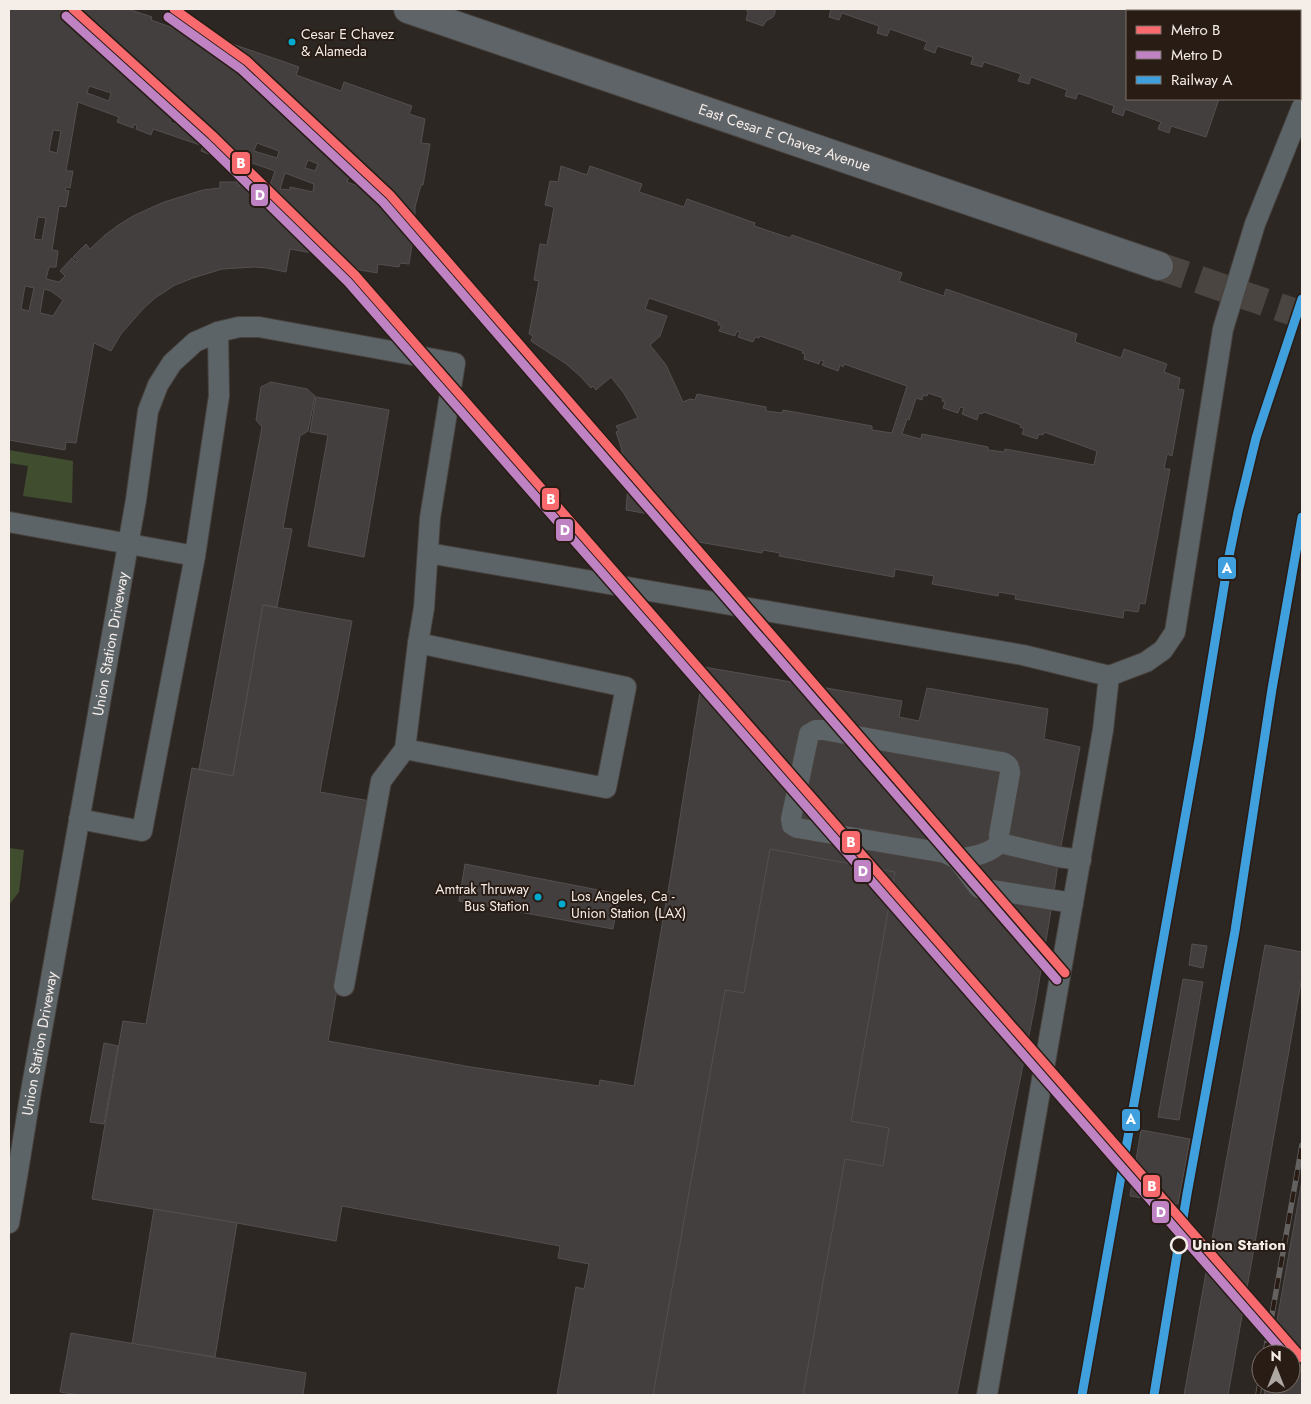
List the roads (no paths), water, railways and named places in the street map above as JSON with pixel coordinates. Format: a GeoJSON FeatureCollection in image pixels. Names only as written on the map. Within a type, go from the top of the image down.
{"type":"FeatureCollection","features":[{"type":"Feature","properties":{"kind":"main road","name":"East Cesar E Chavez Avenue"},"geometry":{"type":"LineString","coordinates":[[408,9],[1159,266]]}},
{"type":"Feature","properties":{"kind":"lane"},"geometry":{"type":"LineString","coordinates":[[344,986],[381,781],[405,749],[424,608],[428,553],[1023,655],[1108,676],[1146,662],[1163,650],[1175,632],[1223,329],[1254,224],[1302,107]]}},
{"type":"Feature","properties":{"kind":"lane","name":"Union Station Driveway"},"geometry":{"type":"LineString","coordinates":[[9,1223],[136,500],[148,410],[158,385],[172,363],[195,342],[218,332],[239,327],[259,327],[402,352],[455,364],[430,518],[428,553]]}},
{"type":"Feature","properties":{"kind":"lane"},"geometry":{"type":"LineString","coordinates":[[79,819],[142,831],[195,556],[219,396],[218,332]]}},
{"type":"Feature","properties":{"kind":"lane"},"geometry":{"type":"LineString","coordinates":[[9,522],[195,556]]}},
{"type":"Feature","properties":{"kind":"lane"},"geometry":{"type":"LineString","coordinates":[[405,749],[606,788],[626,687],[418,643]]}},
{"type":"Feature","properties":{"kind":"lane"},"geometry":{"type":"LineString","coordinates":[[987,1395],[1103,730],[1108,676]]}},
{"type":"Feature","properties":{"kind":"lane"},"geometry":{"type":"LineString","coordinates":[[1000,843],[998,836],[1010,773],[1010,768],[1007,764],[823,730],[816,730],[808,734],[791,819],[792,824],[797,828],[945,853],[957,859],[979,888],[1073,903]]}},
{"type":"Feature","properties":{"kind":"lane"},"geometry":{"type":"LineString","coordinates":[[1000,843],[1059,857],[1081,860]]}},
{"type":"Feature","properties":{"kind":"lane"},"geometry":{"type":"LineString","coordinates":[[957,859],[976,856],[992,850],[1000,843]]}},
{"type":"Feature","properties":{"kind":"tunnel"},"geometry":{"type":"LineString","coordinates":[[1159,266],[1302,315]]}},
{"type":"Feature","properties":{"kind":"railway"},"geometry":{"type":"LineString","coordinates":[[1267,1344],[1302,1145]]}},
{"type":"Feature","properties":{"kind":"metro line","name":"B"},"geometry":{"type":"LineString","coordinates":[[73,9],[212,135],[355,275],[1302,1358]]}},
{"type":"Feature","properties":{"kind":"metro line","name":"B"},"geometry":{"type":"LineString","coordinates":[[174,9],[247,61],[390,195],[1065,973]]}},
{"type":"Feature","properties":{"kind":"metro line","name":"D"},"geometry":{"type":"LineString","coordinates":[[66,16],[205,142],[348,282],[1276,1344]]}},
{"type":"Feature","properties":{"kind":"metro line","name":"D"},"geometry":{"type":"LineString","coordinates":[[168,17],[241,69],[383,202],[1057,980]]}},
{"type":"Feature","properties":{"kind":"rail line","name":"A"},"geometry":{"type":"LineString","coordinates":[[1082,1395],[1199,739],[1229,556],[1256,438],[1302,299]]}},
{"type":"Feature","properties":{"kind":"rail line","name":"A"},"geometry":{"type":"LineString","coordinates":[[1154,1395],[1187,1194],[1235,931],[1272,689],[1302,517]]}},
{"type":"Feature","properties":{"kind":"place","name":"Cesar E Chavez & Alameda"},"geometry":{"type":"Point","coordinates":[292,42]}},
{"type":"Feature","properties":{"kind":"place","name":"Amtrak Thruway Bus Station"},"geometry":{"type":"Point","coordinates":[538,897]}},
{"type":"Feature","properties":{"kind":"place","name":"Los Angeles, Ca - Union Station (LAX)"},"geometry":{"type":"Point","coordinates":[562,904]}},
{"type":"Feature","properties":{"kind":"place","name":"Union Station"},"geometry":{"type":"Point","coordinates":[1179,1245]}}]}
